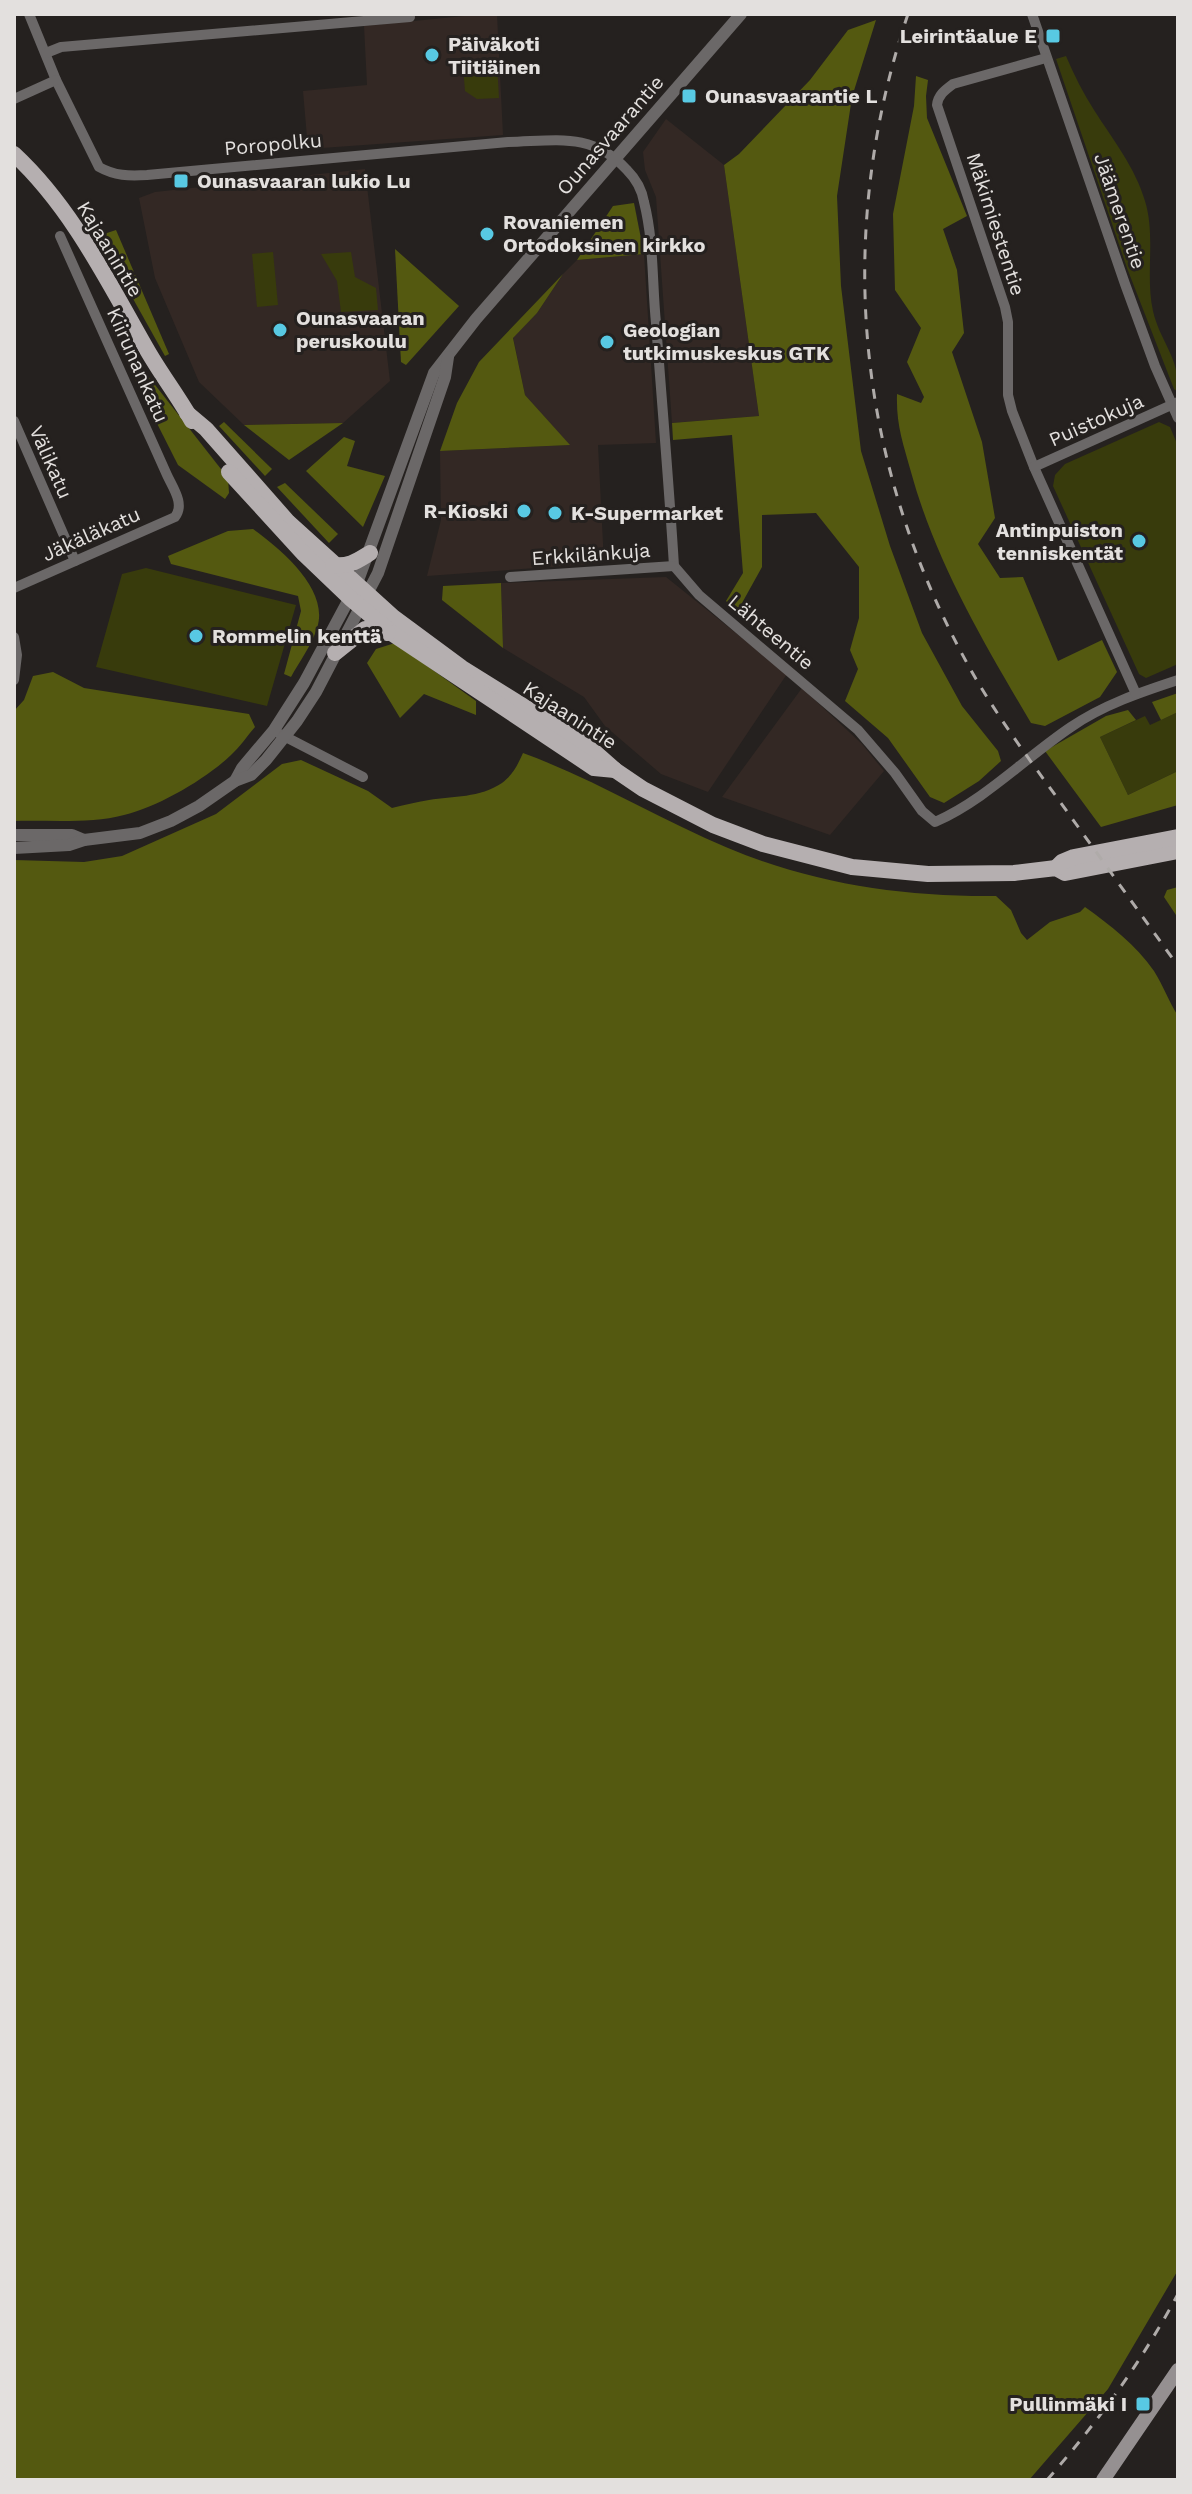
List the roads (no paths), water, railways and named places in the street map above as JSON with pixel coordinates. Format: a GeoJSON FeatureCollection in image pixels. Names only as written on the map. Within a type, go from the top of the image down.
{"type":"FeatureCollection","features":[{"type":"Feature","properties":{"kind":"main road","name":"Kajaanintie"},"geometry":{"type":"LineString","coordinates":[[14,154],[61,206],[205,444],[287,536],[358,596],[393,617],[462,668],[589,747],[615,770]]}},
{"type":"Feature","properties":{"kind":"main road","name":"Kajaanintie"},"geometry":{"type":"LineString","coordinates":[[187,413],[206,429],[288,522],[333,565],[393,634],[594,768],[615,770]]}},
{"type":"Feature","properties":{"kind":"main road"},"geometry":{"type":"LineString","coordinates":[[333,565],[353,564],[370,553]]}},
{"type":"Feature","properties":{"kind":"main road"},"geometry":{"type":"LineString","coordinates":[[335,653],[365,629],[393,634]]}},
{"type":"Feature","properties":{"kind":"main road"},"geometry":{"type":"LineString","coordinates":[[615,770],[643,789],[735,834],[852,867],[978,875],[1056,868],[1065,873],[1178,851]]}},
{"type":"Feature","properties":{"kind":"main road"},"geometry":{"type":"LineString","coordinates":[[1056,868],[1074,857],[1178,837]]}},
{"type":"Feature","properties":{"kind":"main road"},"geometry":{"type":"LineString","coordinates":[[1103,2480],[1178,2370]]}},
{"type":"Feature","properties":{"kind":"street","name":"Poropolku"},"geometry":{"type":"LineString","coordinates":[[29,14],[56,80],[99,167],[110,173],[124,176],[508,142],[581,141],[591,143],[615,160]]}},
{"type":"Feature","properties":{"kind":"street","name":"Ounasvaarantie"},"geometry":{"type":"LineString","coordinates":[[358,596],[428,385],[439,366],[476,319],[741,14]]}},
{"type":"Feature","properties":{"kind":"street","name":"Jäämerentie"},"geometry":{"type":"LineString","coordinates":[[1032,14],[1125,284],[1178,418]]}},
{"type":"Feature","properties":{"kind":"street"},"geometry":{"type":"LineString","coordinates":[[46,53],[61,47],[410,17]]}},
{"type":"Feature","properties":{"kind":"street","name":"Mäkimiestentie"},"geometry":{"type":"LineString","coordinates":[[1046,58],[953,84],[944,90],[937,105],[1005,307],[1008,322],[1008,395],[1034,467],[1136,694]]}},
{"type":"Feature","properties":{"kind":"street"},"geometry":{"type":"LineString","coordinates":[[14,99],[56,80]]}},
{"type":"Feature","properties":{"kind":"street"},"geometry":{"type":"LineString","coordinates":[[615,160],[635,180],[646,212],[653,266],[674,566]]}},
{"type":"Feature","properties":{"kind":"street","name":"Kiirunankatu"},"geometry":{"type":"LineString","coordinates":[[60,236],[180,504],[180,511]]}},
{"type":"Feature","properties":{"kind":"street","name":"Ounasvaarantie"},"geometry":{"type":"LineString","coordinates":[[358,596],[378,573],[445,377],[448,357]]}},
{"type":"Feature","properties":{"kind":"street","name":"Puistokuja"},"geometry":{"type":"LineString","coordinates":[[1034,467],[1175,404]]}},
{"type":"Feature","properties":{"kind":"street","name":"Välikatu"},"geometry":{"type":"LineString","coordinates":[[14,421],[75,561]]}},
{"type":"Feature","properties":{"kind":"street","name":"Jäkäläkatu"},"geometry":{"type":"LineString","coordinates":[[14,588],[175,517],[180,511]]}},
{"type":"Feature","properties":{"kind":"street","name":"Erkkilänkuja"},"geometry":{"type":"LineString","coordinates":[[510,577],[674,566]]}},
{"type":"Feature","properties":{"kind":"street","name":"Lähteentie"},"geometry":{"type":"LineString","coordinates":[[674,566],[699,595],[858,730],[922,811],[935,822],[970,802],[1080,721],[1136,694],[1178,680]]}},
{"type":"Feature","properties":{"kind":"street"},"geometry":{"type":"LineString","coordinates":[[14,848],[69,845],[84,840],[140,833],[199,806],[235,781],[242,768],[279,734],[316,692],[358,596]]}},
{"type":"Feature","properties":{"kind":"street"},"geometry":{"type":"LineString","coordinates":[[279,734],[304,683],[358,596]]}},
{"type":"Feature","properties":{"kind":"street"},"geometry":{"type":"LineString","coordinates":[[14,637],[17,655],[14,680]]}},
{"type":"Feature","properties":{"kind":"street"},"geometry":{"type":"LineString","coordinates":[[279,734],[363,777]]}},
{"type":"Feature","properties":{"kind":"street"},"geometry":{"type":"LineString","coordinates":[[14,835],[72,835],[84,840]]}},
{"type":"Feature","properties":{"kind":"railway"},"geometry":{"type":"LineString","coordinates":[[908,14],[884,99],[870,184],[865,269],[869,354],[882,438],[904,520],[936,601],[976,679],[1024,753],[1178,966]]}},
{"type":"Feature","properties":{"kind":"railway"},"geometry":{"type":"LineString","coordinates":[[1047,2480],[1118,2390],[1178,2294]]}},
{"type":"Feature","properties":{"kind":"place","name":"Leirintäalue E"},"geometry":{"type":"Point","coordinates":[1053,36]}},
{"type":"Feature","properties":{"kind":"place","name":"Päiväkoti Tiitiäinen"},"geometry":{"type":"Point","coordinates":[432,55]}},
{"type":"Feature","properties":{"kind":"place","name":"Ounasvaarantie L"},"geometry":{"type":"Point","coordinates":[689,96]}},
{"type":"Feature","properties":{"kind":"place","name":"Ounasvaaran lukio Lu"},"geometry":{"type":"Point","coordinates":[181,181]}},
{"type":"Feature","properties":{"kind":"place","name":"Rovaniemen Ortodoksinen kirkko"},"geometry":{"type":"Point","coordinates":[487,234]}},
{"type":"Feature","properties":{"kind":"place","name":"Ounasvaaran peruskoulu"},"geometry":{"type":"Point","coordinates":[280,330]}},
{"type":"Feature","properties":{"kind":"place","name":"Geologian tutkimuskeskus GTK"},"geometry":{"type":"Point","coordinates":[607,342]}},
{"type":"Feature","properties":{"kind":"place","name":"R-Kioski"},"geometry":{"type":"Point","coordinates":[524,511]}},
{"type":"Feature","properties":{"kind":"place","name":"K-Supermarket"},"geometry":{"type":"Point","coordinates":[555,513]}},
{"type":"Feature","properties":{"kind":"place","name":"Antinpuiston tenniskentät"},"geometry":{"type":"Point","coordinates":[1139,541]}},
{"type":"Feature","properties":{"kind":"place","name":"Rommelin kenttä"},"geometry":{"type":"Point","coordinates":[196,636]}},
{"type":"Feature","properties":{"kind":"place","name":"Pullinmäki I"},"geometry":{"type":"Point","coordinates":[1143,2404]}}]}
